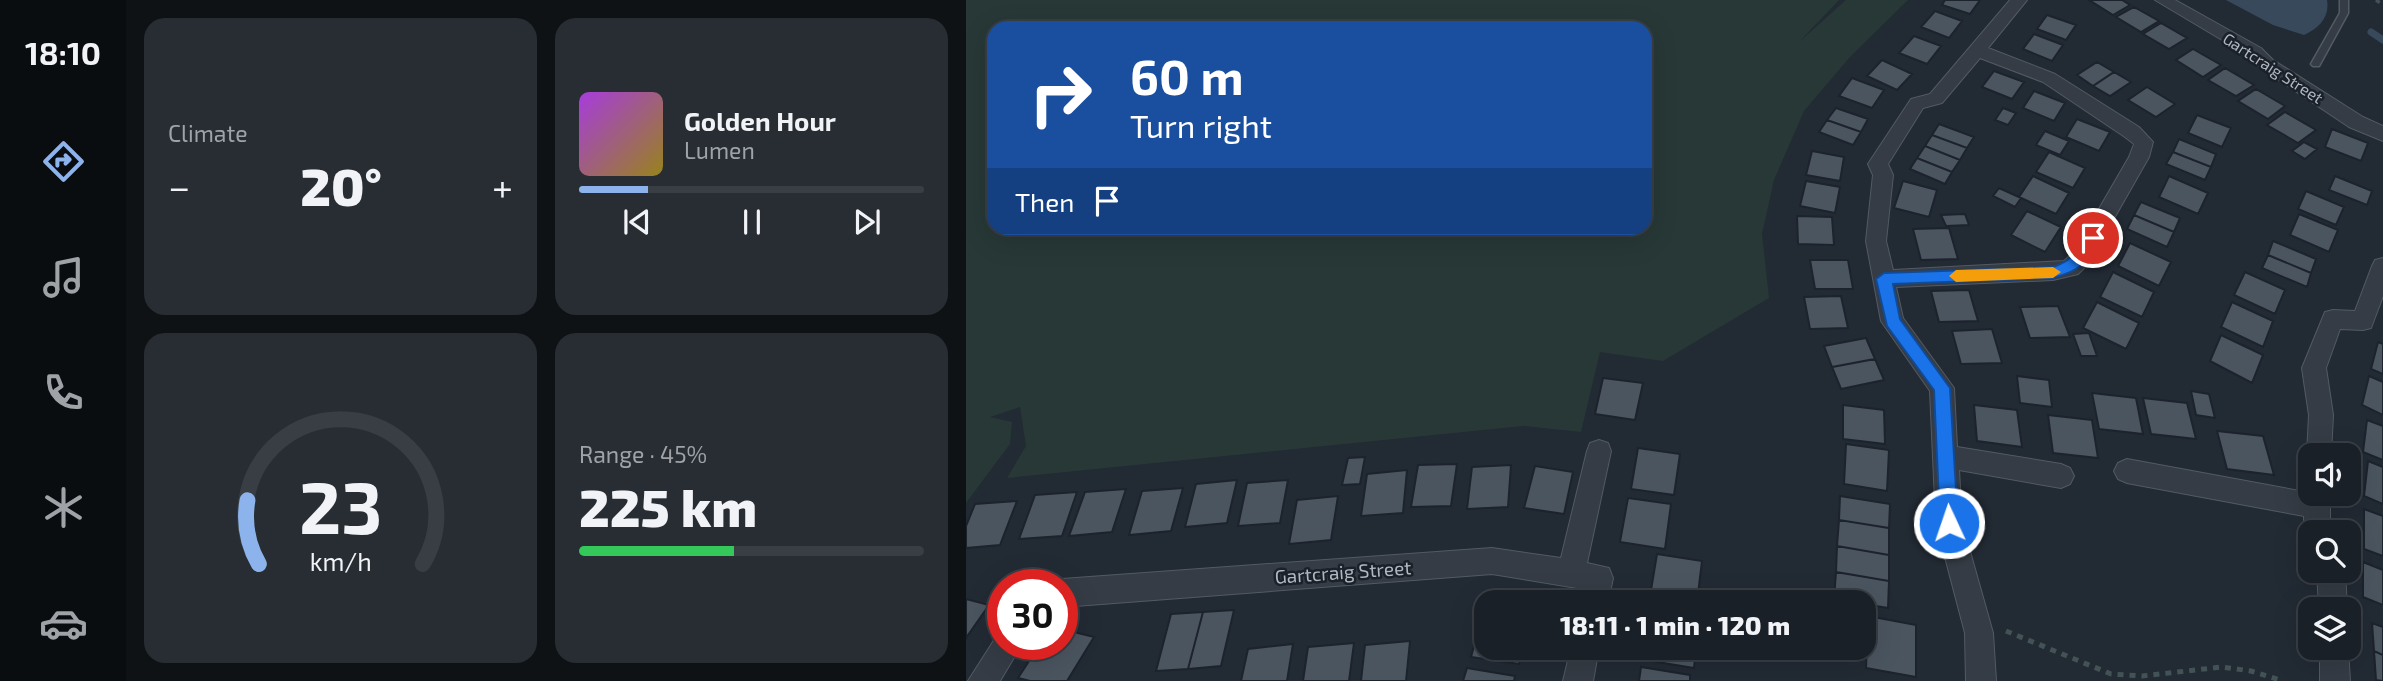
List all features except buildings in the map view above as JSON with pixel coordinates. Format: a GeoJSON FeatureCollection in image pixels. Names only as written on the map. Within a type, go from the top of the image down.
{"type":"FeatureCollection","features":[{"type":"Feature","properties":{"kind":"street"},"geometry":{"type":"LineString","coordinates":[[1981,681],[1977,626],[1949,523],[1942,388],[1892,321],[1876,241],[1883,175],[1878,164],[1916,103],[1936,99],[2019,0]]}},
{"type":"Feature","properties":{"kind":"street","name":"Gartcraig Street"},"geometry":{"type":"LineString","coordinates":[[2163,0],[2255,52],[2267,64],[2356,122],[2383,134]]}},
{"type":"Feature","properties":{"kind":"street"},"geometry":{"type":"LineString","coordinates":[[1884,279],[2053,272],[2070,268],[2081,258],[2139,157],[2144,142],[2132,132],[2049,78],[1978,51]]}},
{"type":"Feature","properties":{"kind":"street"},"geometry":{"type":"LineString","coordinates":[[2320,443],[2321,415],[2315,368],[2333,319],[2363,321],[2383,266]]}},
{"type":"Feature","properties":{"kind":"street"},"geometry":{"type":"LineString","coordinates":[[1571,574],[1599,451]]}},
{"type":"Feature","properties":{"kind":"street"},"geometry":{"type":"LineString","coordinates":[[1945,456],[2061,476]]}},
{"type":"Feature","properties":{"kind":"street"},"geometry":{"type":"LineString","coordinates":[[2127,471],[2317,511]]}},
{"type":"Feature","properties":{"kind":"street","name":"Gartcraig Street"},"geometry":{"type":"LineString","coordinates":[[1078,592],[1492,561],[1599,578],[1596,590]]}},
{"type":"Feature","properties":{"kind":"street"},"geometry":{"type":"LineString","coordinates":[[983,681],[997,660]]}},
{"type":"Feature","properties":{"kind":"street"},"geometry":{"type":"LineString","coordinates":[[1578,681],[1582,660]]}},
{"type":"Feature","properties":{"kind":"street"},"geometry":{"type":"LineString","coordinates":[[2334,660],[2335,681]]}},
{"type":"Feature","properties":{"kind":"lane"},"geometry":{"type":"LineString","coordinates":[[2316,64],[2344,13],[2344,0]]}},
{"type":"Feature","properties":{"kind":"path"},"geometry":{"type":"LineString","coordinates":[[2376,0],[2383,5]]}},
{"type":"Feature","properties":{"kind":"path"},"geometry":{"type":"LineString","coordinates":[[1977,626],[2013,632],[2111,674],[2142,676],[2222,667],[2251,671],[2283,681]]}},
{"type":"Feature","properties":{"kind":"shaded area"},"geometry":{"type":"Polygon","coordinates":[[[966,0],[1839,0],[1799,42],[1846,0],[1908,0],[1850,57],[1804,111],[1774,180],[1762,234],[1769,298],[1663,361],[1600,352],[1581,432],[1523,426],[1007,478],[1026,446],[1020,407],[990,417],[1012,422],[1010,444],[966,503],[966,0]]]}},
{"type":"Feature","properties":{"kind":"water"},"geometry":{"type":"Polygon","coordinates":[[[2226,0],[2327,0],[2327,12],[2314,29],[2304,35],[2273,25],[2226,0]]]}},
{"type":"Feature","properties":{"kind":"waterway"},"geometry":{"type":"LineString","coordinates":[[2371,32],[2383,40]]}},
{"type":"Feature","properties":{"kind":"slow traffic"},"geometry":{"type":"LineString","coordinates":[[1956,276],[2053,272]]}},
{"type":"Feature","properties":{"kind":"route"},"geometry":{"type":"LineString","coordinates":[[1949,523],[1942,388],[1892,321],[1884,279],[2053,272],[2070,268],[2081,258],[2093,238]]}}]}
